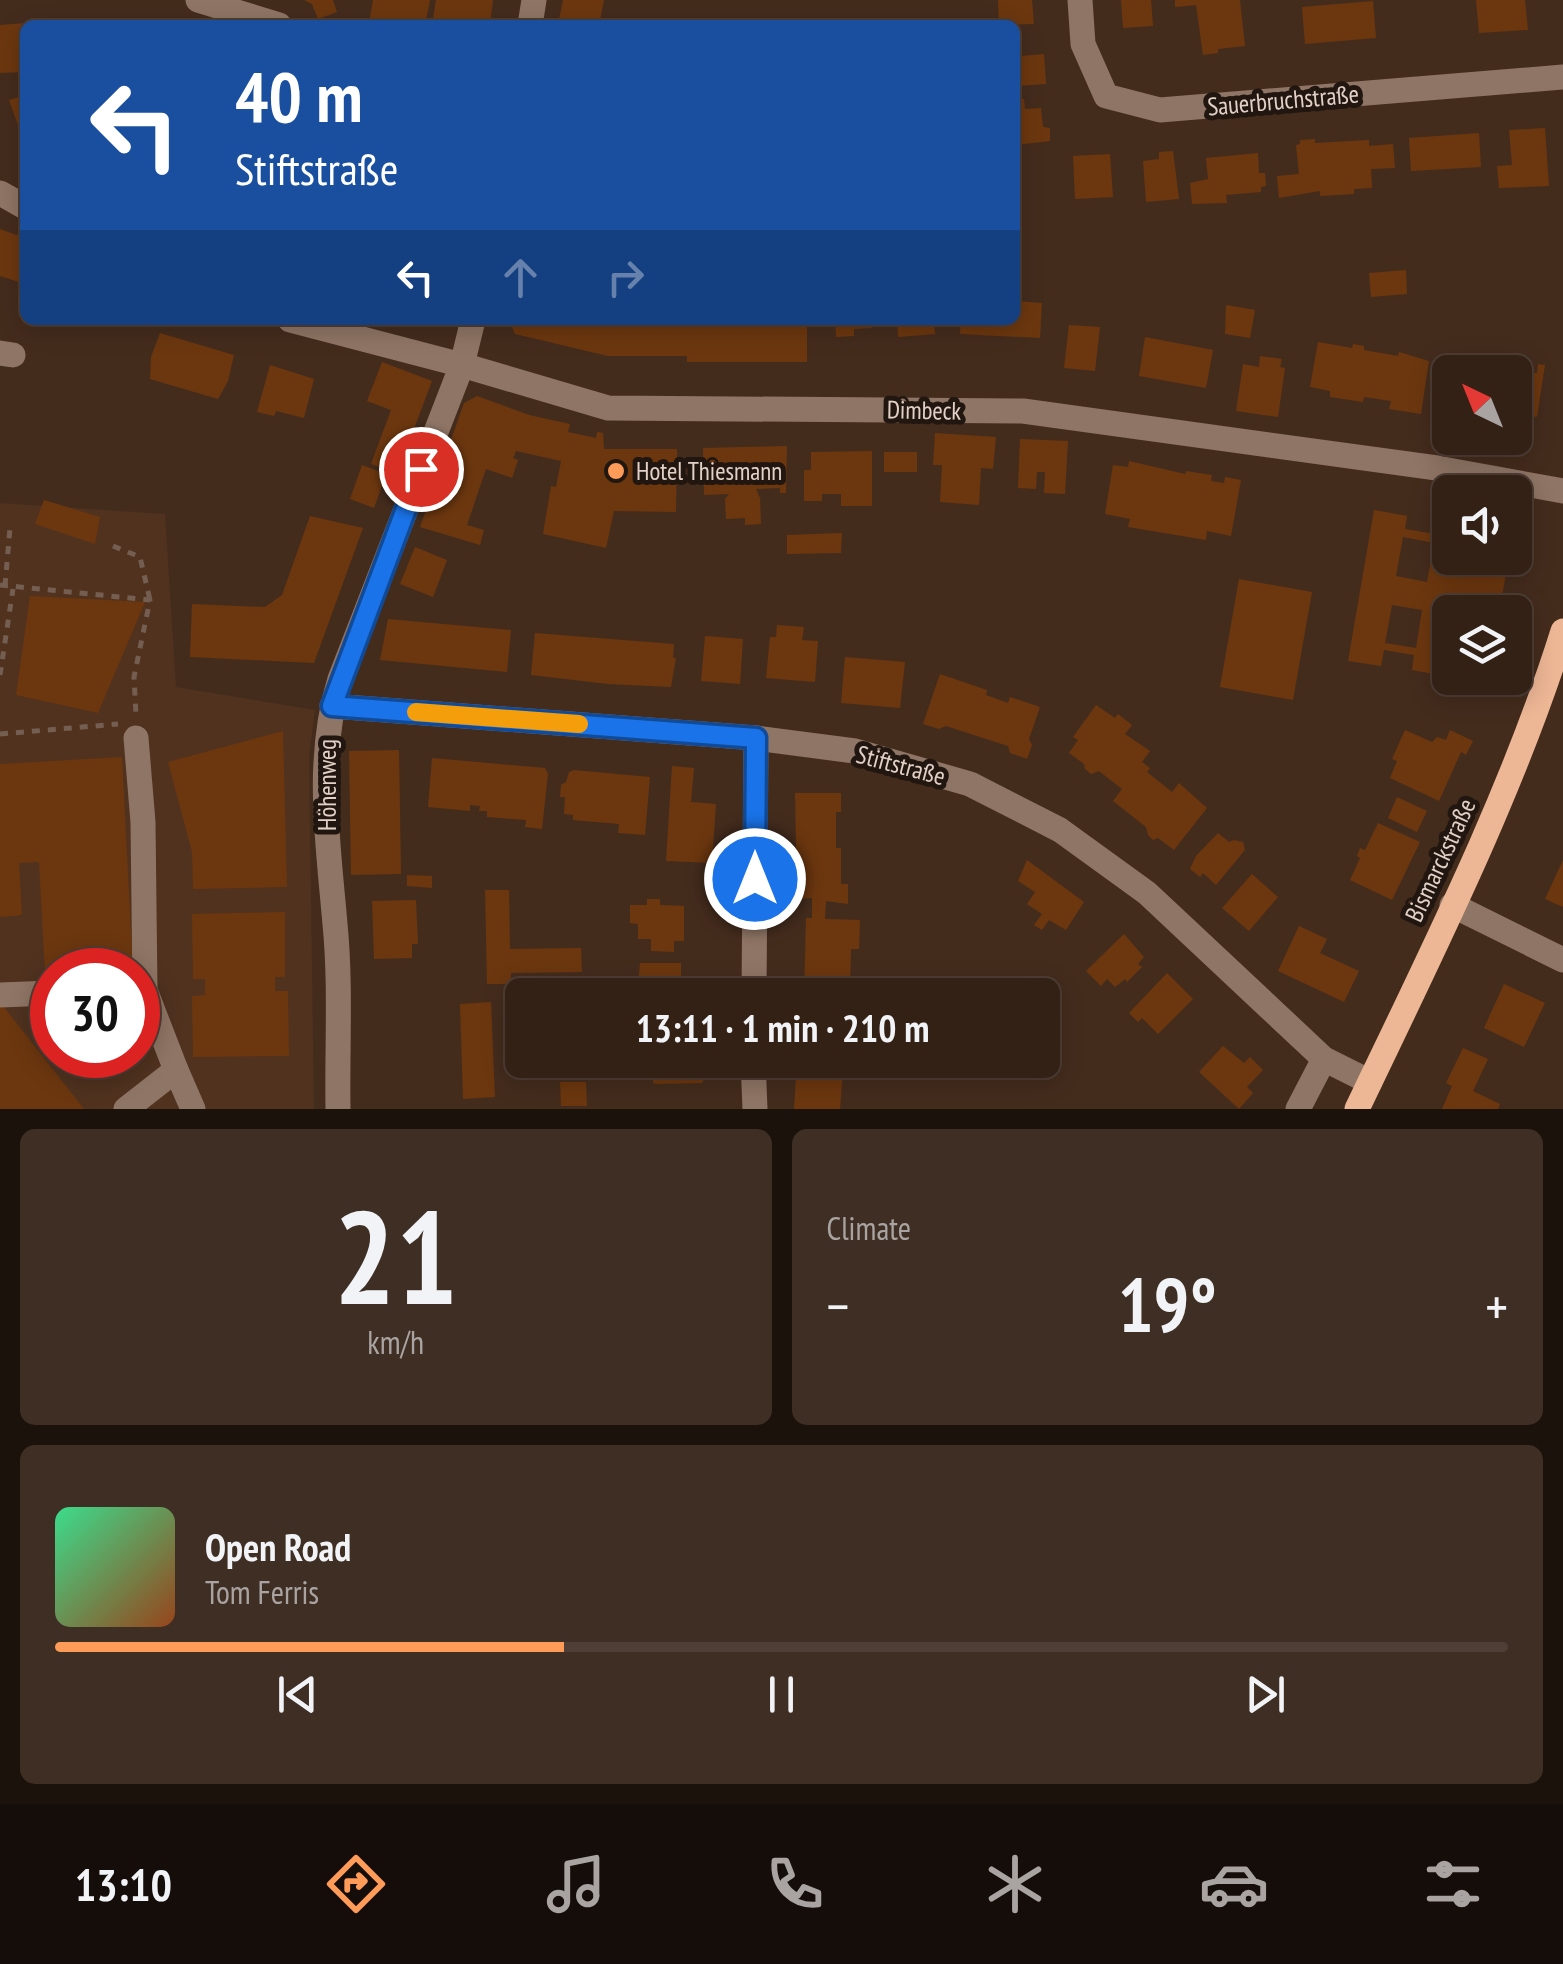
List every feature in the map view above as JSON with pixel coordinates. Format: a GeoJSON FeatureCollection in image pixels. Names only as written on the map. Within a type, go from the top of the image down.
{"type":"FeatureCollection","features":[{"type":"Feature","properties":{"kind":"main road","name":"Bismarckstraße"},"geometry":{"type":"LineString","coordinates":[[1357,1109],[1511,779],[1563,631]]}},
{"type":"Feature","properties":{"kind":"street"},"geometry":{"type":"LineString","coordinates":[[198,0],[263,20]]}},
{"type":"Feature","properties":{"kind":"street","name":"Sauerbruchstraße"},"geometry":{"type":"LineString","coordinates":[[1080,0],[1083,44],[1106,96],[1160,110],[1563,77]]}},
{"type":"Feature","properties":{"kind":"street","name":"Dimbeck"},"geometry":{"type":"LineString","coordinates":[[310,325],[462,364],[608,408],[1023,412],[1437,468],[1563,491]]}},
{"type":"Feature","properties":{"kind":"street","name":"Höhenweg"},"geometry":{"type":"LineString","coordinates":[[338,1109],[336,926],[328,868],[324,767],[332,706],[462,364],[472,325]]}},
{"type":"Feature","properties":{"kind":"street","name":"Stiftstraße"},"geometry":{"type":"LineString","coordinates":[[332,706],[756,738],[855,750],[970,784],[1060,830],[1147,893],[1324,1059],[1370,1082]]}},
{"type":"Feature","properties":{"kind":"street"},"geometry":{"type":"LineString","coordinates":[[136,738],[142,822],[141,948]]}},
{"type":"Feature","properties":{"kind":"street"},"geometry":{"type":"LineString","coordinates":[[754,978],[756,738]]}},
{"type":"Feature","properties":{"kind":"street"},"geometry":{"type":"LineString","coordinates":[[1452,905],[1563,960]]}},
{"type":"Feature","properties":{"kind":"street"},"geometry":{"type":"LineString","coordinates":[[0,995],[30,994]]}},
{"type":"Feature","properties":{"kind":"street"},"geometry":{"type":"LineString","coordinates":[[160,1033],[193,1109]]}},
{"type":"Feature","properties":{"kind":"street"},"geometry":{"type":"LineString","coordinates":[[1298,1109],[1324,1059]]}},
{"type":"Feature","properties":{"kind":"street"},"geometry":{"type":"LineString","coordinates":[[126,1109],[176,1070]]}},
{"type":"Feature","properties":{"kind":"street"},"geometry":{"type":"LineString","coordinates":[[754,1078],[755,1109]]}},
{"type":"Feature","properties":{"kind":"path"},"geometry":{"type":"LineString","coordinates":[[10,528],[2,585],[150,600]]}},
{"type":"Feature","properties":{"kind":"path"},"geometry":{"type":"LineString","coordinates":[[0,734],[136,722],[134,677],[150,600],[140,557],[113,546]]}},
{"type":"Feature","properties":{"kind":"path"},"geometry":{"type":"LineString","coordinates":[[0,675],[13,588]]}},
{"type":"Feature","properties":{"kind":"shaded area"},"geometry":{"type":"Polygon","coordinates":[[[0,503],[165,514],[176,687],[315,710],[309,756],[314,1109],[0,1109],[0,503]]]}},
{"type":"Feature","properties":{"kind":"building"},"geometry":{"type":"Polygon","coordinates":[[[304,0],[333,0],[337,12],[318,19],[312,4],[304,0]]]}},
{"type":"Feature","properties":{"kind":"building"},"geometry":{"type":"Polygon","coordinates":[[[373,0],[430,0],[426,20],[370,20],[373,0]]]}},
{"type":"Feature","properties":{"kind":"building"},"geometry":{"type":"Polygon","coordinates":[[[436,0],[493,0],[491,20],[433,20],[436,0]]]}},
{"type":"Feature","properties":{"kind":"building"},"geometry":{"type":"Polygon","coordinates":[[[563,0],[604,0],[600,20],[559,20],[563,0]]]}},
{"type":"Feature","properties":{"kind":"building"},"geometry":{"type":"Polygon","coordinates":[[[998,0],[1032,0],[1034,24],[999,20],[998,0]]]}},
{"type":"Feature","properties":{"kind":"building"},"geometry":{"type":"Polygon","coordinates":[[[1121,0],[1151,0],[1153,26],[1123,28],[1121,0]]]}},
{"type":"Feature","properties":{"kind":"building"},"geometry":{"type":"Polygon","coordinates":[[[1175,0],[1240,0],[1245,46],[1203,55],[1196,5],[1175,7],[1175,0]]]}},
{"type":"Feature","properties":{"kind":"building"},"geometry":{"type":"Polygon","coordinates":[[[1476,0],[1525,0],[1528,30],[1479,33],[1476,0]]]}},
{"type":"Feature","properties":{"kind":"building"},"geometry":{"type":"Polygon","coordinates":[[[1373,1],[1376,38],[1305,44],[1302,7],[1373,1]]]}},
{"type":"Feature","properties":{"kind":"building"},"geometry":{"type":"Polygon","coordinates":[[[20,23],[20,72],[0,73],[0,25],[20,23]]]}},
{"type":"Feature","properties":{"kind":"building"},"geometry":{"type":"Polygon","coordinates":[[[1044,54],[1046,84],[1020,86],[1020,56],[1044,54]]]}},
{"type":"Feature","properties":{"kind":"building"},"geometry":{"type":"Polygon","coordinates":[[[20,97],[20,131],[9,100],[20,97]]]}},
{"type":"Feature","properties":{"kind":"building"},"geometry":{"type":"Polygon","coordinates":[[[1020,99],[1024,99],[1025,109],[1041,108],[1043,127],[1050,128],[1050,141],[1020,144],[1020,99]]]}},
{"type":"Feature","properties":{"kind":"building"},"geometry":{"type":"Polygon","coordinates":[[[1545,128],[1549,186],[1499,188],[1497,166],[1512,165],[1509,130],[1545,128]]]}},
{"type":"Feature","properties":{"kind":"building"},"geometry":{"type":"Polygon","coordinates":[[[1479,133],[1481,167],[1411,171],[1409,138],[1479,133]]]}},
{"type":"Feature","properties":{"kind":"building"},"geometry":{"type":"Polygon","coordinates":[[[1315,139],[1315,143],[1369,140],[1369,146],[1393,144],[1395,168],[1371,169],[1372,188],[1354,189],[1354,194],[1320,196],[1320,191],[1279,198],[1277,176],[1299,174],[1296,145],[1300,140],[1315,139]]]}},
{"type":"Feature","properties":{"kind":"building"},"geometry":{"type":"Polygon","coordinates":[[[1173,151],[1179,199],[1146,202],[1143,161],[1159,159],[1159,152],[1173,151]]]}},
{"type":"Feature","properties":{"kind":"building"},"geometry":{"type":"Polygon","coordinates":[[[1258,153],[1259,173],[1265,173],[1266,186],[1261,187],[1261,192],[1226,195],[1227,203],[1192,204],[1190,183],[1208,179],[1206,158],[1258,153]]]}},
{"type":"Feature","properties":{"kind":"building"},"geometry":{"type":"Polygon","coordinates":[[[1110,154],[1113,197],[1075,199],[1073,156],[1110,154]]]}},
{"type":"Feature","properties":{"kind":"building"},"geometry":{"type":"Polygon","coordinates":[[[0,229],[20,236],[20,282],[0,276],[0,229]]]}},
{"type":"Feature","properties":{"kind":"building"},"geometry":{"type":"Polygon","coordinates":[[[1406,270],[1407,294],[1371,297],[1369,273],[1406,270]]]}},
{"type":"Feature","properties":{"kind":"building"},"geometry":{"type":"Polygon","coordinates":[[[1020,301],[1042,303],[1040,338],[960,334],[961,325],[1020,325],[1020,301]]]}},
{"type":"Feature","properties":{"kind":"building"},"geometry":{"type":"Polygon","coordinates":[[[1226,305],[1255,310],[1250,338],[1225,334],[1226,305]]]}},
{"type":"Feature","properties":{"kind":"building"},"geometry":{"type":"Polygon","coordinates":[[[511,325],[807,325],[807,362],[687,362],[687,356],[608,356],[515,334],[511,325]]]}},
{"type":"Feature","properties":{"kind":"building"},"geometry":{"type":"Polygon","coordinates":[[[835,325],[872,325],[872,328],[854,329],[854,336],[836,337],[835,325]]]}},
{"type":"Feature","properties":{"kind":"building"},"geometry":{"type":"Polygon","coordinates":[[[897,325],[934,325],[935,334],[898,337],[897,325]]]}},
{"type":"Feature","properties":{"kind":"building"},"geometry":{"type":"Polygon","coordinates":[[[1069,325],[1100,327],[1095,371],[1064,368],[1069,325]]]}},
{"type":"Feature","properties":{"kind":"building"},"geometry":{"type":"Polygon","coordinates":[[[160,333],[234,355],[228,381],[218,399],[150,379],[151,357],[160,333]]]}},
{"type":"Feature","properties":{"kind":"building"},"geometry":{"type":"Polygon","coordinates":[[[1145,337],[1213,350],[1206,388],[1139,376],[1145,337]]]}},
{"type":"Feature","properties":{"kind":"building"},"geometry":{"type":"Polygon","coordinates":[[[1318,342],[1352,348],[1353,344],[1364,346],[1364,350],[1398,356],[1399,352],[1429,361],[1421,414],[1389,409],[1391,401],[1330,397],[1330,391],[1310,387],[1318,342]]]}},
{"type":"Feature","properties":{"kind":"building"},"geometry":{"type":"Polygon","coordinates":[[[1260,356],[1282,359],[1280,367],[1285,368],[1278,417],[1236,411],[1243,364],[1259,367],[1260,356]]]}},
{"type":"Feature","properties":{"kind":"building"},"geometry":{"type":"Polygon","coordinates":[[[382,362],[432,381],[397,474],[371,464],[391,410],[367,401],[382,362]]]}},
{"type":"Feature","properties":{"kind":"building"},"geometry":{"type":"Polygon","coordinates":[[[1538,364],[1545,365],[1537,417],[1532,416],[1532,373],[1537,373],[1538,364]]]}},
{"type":"Feature","properties":{"kind":"building"},"geometry":{"type":"Polygon","coordinates":[[[270,365],[314,379],[304,418],[276,411],[274,416],[257,412],[270,365]]]}},
{"type":"Feature","properties":{"kind":"building"},"geometry":{"type":"Polygon","coordinates":[[[477,396],[529,415],[570,424],[568,432],[596,438],[597,432],[603,433],[604,449],[677,449],[676,512],[614,511],[606,548],[543,534],[551,486],[556,487],[561,461],[516,451],[513,458],[518,460],[512,478],[486,469],[467,525],[484,530],[480,545],[420,527],[464,403],[477,396]]]}},
{"type":"Feature","properties":{"kind":"building"},"geometry":{"type":"Polygon","coordinates":[[[935,433],[996,437],[993,469],[981,468],[979,505],[940,502],[942,465],[933,465],[935,433]]]}},
{"type":"Feature","properties":{"kind":"building"},"geometry":{"type":"Polygon","coordinates":[[[1020,439],[1068,441],[1065,494],[1044,493],[1045,472],[1037,472],[1036,489],[1018,488],[1020,439]]]}},
{"type":"Feature","properties":{"kind":"building"},"geometry":{"type":"Polygon","coordinates":[[[787,446],[786,493],[780,493],[780,488],[756,489],[761,524],[745,525],[745,518],[726,519],[725,499],[729,494],[704,495],[703,448],[787,446]]]}},
{"type":"Feature","properties":{"kind":"building"},"geometry":{"type":"Polygon","coordinates":[[[872,451],[872,506],[841,506],[841,494],[822,494],[822,501],[804,501],[804,470],[811,470],[811,452],[872,451]]]}},
{"type":"Feature","properties":{"kind":"building"},"geometry":{"type":"Polygon","coordinates":[[[884,452],[917,452],[917,472],[884,472],[884,452]]]}},
{"type":"Feature","properties":{"kind":"building"},"geometry":{"type":"Polygon","coordinates":[[[1129,461],[1185,474],[1186,471],[1212,475],[1211,481],[1224,483],[1225,477],[1241,480],[1231,536],[1207,531],[1206,540],[1128,527],[1130,519],[1105,514],[1113,465],[1128,467],[1129,461]]]}},
{"type":"Feature","properties":{"kind":"building"},"geometry":{"type":"Polygon","coordinates":[[[362,465],[386,474],[374,508],[350,499],[362,465]]]}},
{"type":"Feature","properties":{"kind":"building"},"geometry":{"type":"Polygon","coordinates":[[[44,500],[100,517],[95,544],[35,524],[44,500]]]}},
{"type":"Feature","properties":{"kind":"building"},"geometry":{"type":"Polygon","coordinates":[[[1374,510],[1407,516],[1405,529],[1432,534],[1432,543],[1403,537],[1396,576],[1427,582],[1432,554],[1432,575],[1506,575],[1502,595],[1432,595],[1432,674],[1412,670],[1414,655],[1384,650],[1381,666],[1348,661],[1374,510]],[[1392,605],[1385,643],[1416,648],[1422,610],[1392,605]]]}},
{"type":"Feature","properties":{"kind":"building"},"geometry":{"type":"Polygon","coordinates":[[[310,516],[363,528],[314,663],[190,657],[192,604],[265,607],[282,595],[310,516]]]}},
{"type":"Feature","properties":{"kind":"building"},"geometry":{"type":"Polygon","coordinates":[[[842,533],[841,553],[787,554],[787,535],[842,533]]]}},
{"type":"Feature","properties":{"kind":"building"},"geometry":{"type":"Polygon","coordinates":[[[415,547],[447,560],[433,597],[400,584],[415,547]]]}},
{"type":"Feature","properties":{"kind":"building"},"geometry":{"type":"Polygon","coordinates":[[[1239,579],[1312,592],[1293,700],[1220,687],[1239,579]]]}},
{"type":"Feature","properties":{"kind":"building"},"geometry":{"type":"Polygon","coordinates":[[[30,596],[145,602],[98,713],[16,695],[30,596]]]}},
{"type":"Feature","properties":{"kind":"building"},"geometry":{"type":"Polygon","coordinates":[[[388,619],[511,630],[507,672],[380,660],[388,619]]]}},
{"type":"Feature","properties":{"kind":"building"},"geometry":{"type":"Polygon","coordinates":[[[777,625],[804,627],[802,640],[818,641],[815,682],[766,678],[770,637],[776,637],[777,625]]]}},
{"type":"Feature","properties":{"kind":"building"},"geometry":{"type":"Polygon","coordinates":[[[535,633],[674,644],[671,687],[531,675],[535,633]]]}},
{"type":"Feature","properties":{"kind":"building"},"geometry":{"type":"Polygon","coordinates":[[[705,636],[743,639],[740,684],[701,681],[705,636]]]}},
{"type":"Feature","properties":{"kind":"building"},"geometry":{"type":"Polygon","coordinates":[[[845,657],[905,662],[900,708],[841,703],[845,657]]]}},
{"type":"Feature","properties":{"kind":"building"},"geometry":{"type":"Polygon","coordinates":[[[940,674],[987,690],[986,695],[1008,703],[1010,697],[1040,707],[1027,759],[1010,753],[1008,746],[946,726],[939,729],[923,724],[940,674]]]}},
{"type":"Feature","properties":{"kind":"building"},"geometry":{"type":"Polygon","coordinates":[[[1096,705],[1132,725],[1125,734],[1150,751],[1142,762],[1150,768],[1147,772],[1172,792],[1179,783],[1207,808],[1174,850],[1158,838],[1153,840],[1146,827],[1113,801],[1122,789],[1099,771],[1091,774],[1069,753],[1078,740],[1073,737],[1096,705]]]}},
{"type":"Feature","properties":{"kind":"building"},"geometry":{"type":"Polygon","coordinates":[[[1405,730],[1432,742],[1437,737],[1446,740],[1450,730],[1473,741],[1466,755],[1461,752],[1439,801],[1390,778],[1397,761],[1392,759],[1405,730]]]}},
{"type":"Feature","properties":{"kind":"building"},"geometry":{"type":"Polygon","coordinates":[[[283,731],[287,887],[193,889],[192,852],[168,762],[283,731]]]}},
{"type":"Feature","properties":{"kind":"building"},"geometry":{"type":"Polygon","coordinates":[[[399,750],[401,874],[351,875],[349,751],[399,750]]]}},
{"type":"Feature","properties":{"kind":"building"},"geometry":{"type":"Polygon","coordinates":[[[122,757],[132,948],[44,948],[39,862],[19,863],[22,915],[0,917],[0,764],[122,757]]]}},
{"type":"Feature","properties":{"kind":"building"},"geometry":{"type":"Polygon","coordinates":[[[432,758],[545,768],[548,774],[542,829],[525,827],[526,820],[487,817],[487,811],[479,811],[480,806],[470,805],[470,811],[428,807],[432,758]]]}},
{"type":"Feature","properties":{"kind":"building"},"geometry":{"type":"Polygon","coordinates":[[[672,766],[694,768],[691,802],[716,804],[712,863],[666,861],[672,766]]]}},
{"type":"Feature","properties":{"kind":"building"},"geometry":{"type":"Polygon","coordinates":[[[574,770],[650,777],[645,835],[618,833],[619,824],[573,820],[573,815],[564,814],[561,785],[574,770]]]}},
{"type":"Feature","properties":{"kind":"building"},"geometry":{"type":"Polygon","coordinates":[[[795,793],[841,793],[841,812],[836,812],[836,848],[841,848],[841,884],[848,884],[848,904],[826,901],[825,919],[860,920],[859,949],[851,949],[850,978],[804,978],[806,918],[812,918],[812,898],[797,899],[795,793]]]}},
{"type":"Feature","properties":{"kind":"building"},"geometry":{"type":"Polygon","coordinates":[[[1397,797],[1427,811],[1417,832],[1388,818],[1397,797]]]}},
{"type":"Feature","properties":{"kind":"building"},"geometry":{"type":"Polygon","coordinates":[[[1378,823],[1420,842],[1392,900],[1350,880],[1360,848],[1365,850],[1378,823]]]}},
{"type":"Feature","properties":{"kind":"building"},"geometry":{"type":"Polygon","coordinates":[[[1218,833],[1229,842],[1243,842],[1245,850],[1216,885],[1203,873],[1200,877],[1190,869],[1196,856],[1218,833]]]}},
{"type":"Feature","properties":{"kind":"building"},"geometry":{"type":"Polygon","coordinates":[[[1027,860],[1084,902],[1066,930],[1049,920],[1042,930],[1034,925],[1042,914],[1027,904],[1035,892],[1018,881],[1027,860]]]}},
{"type":"Feature","properties":{"kind":"building"},"geometry":{"type":"Polygon","coordinates":[[[1563,860],[1563,907],[1545,899],[1563,860]]]}},
{"type":"Feature","properties":{"kind":"building"},"geometry":{"type":"Polygon","coordinates":[[[1252,874],[1278,897],[1249,931],[1222,908],[1252,874]]]}},
{"type":"Feature","properties":{"kind":"building"},"geometry":{"type":"Polygon","coordinates":[[[407,875],[432,876],[432,888],[407,886],[407,875]]]}},
{"type":"Feature","properties":{"kind":"building"},"geometry":{"type":"Polygon","coordinates":[[[485,890],[509,890],[510,949],[581,948],[582,972],[511,973],[505,984],[487,984],[485,890]]]}},
{"type":"Feature","properties":{"kind":"building"},"geometry":{"type":"Polygon","coordinates":[[[647,899],[660,899],[660,905],[684,906],[684,941],[674,941],[674,952],[651,951],[651,939],[638,939],[638,924],[630,923],[630,905],[647,905],[647,899]]]}},
{"type":"Feature","properties":{"kind":"building"},"geometry":{"type":"Polygon","coordinates":[[[416,900],[418,944],[412,944],[412,958],[374,959],[372,901],[416,900]]]}},
{"type":"Feature","properties":{"kind":"building"},"geometry":{"type":"Polygon","coordinates":[[[285,912],[285,977],[275,977],[275,991],[288,991],[289,1056],[193,1057],[192,996],[205,995],[205,979],[193,979],[192,914],[285,912]]]}},
{"type":"Feature","properties":{"kind":"building"},"geometry":{"type":"Polygon","coordinates":[[[1299,926],[1327,939],[1320,953],[1359,971],[1344,1002],[1278,971],[1299,926]]]}},
{"type":"Feature","properties":{"kind":"building"},"geometry":{"type":"Polygon","coordinates":[[[1124,934],[1144,957],[1138,964],[1142,967],[1127,982],[1125,979],[1115,987],[1107,979],[1101,986],[1086,971],[1124,934]]]}},
{"type":"Feature","properties":{"kind":"building"},"geometry":{"type":"Polygon","coordinates":[[[640,963],[681,963],[681,978],[639,978],[640,963]]]}},
{"type":"Feature","properties":{"kind":"building"},"geometry":{"type":"Polygon","coordinates":[[[1167,973],[1193,999],[1158,1034],[1142,1018],[1138,1022],[1129,1013],[1167,973]]]}},
{"type":"Feature","properties":{"kind":"building"},"geometry":{"type":"Polygon","coordinates":[[[1504,984],[1545,1003],[1524,1047],[1484,1028],[1504,984]]]}},
{"type":"Feature","properties":{"kind":"building"},"geometry":{"type":"Polygon","coordinates":[[[491,1002],[495,1097],[463,1099],[460,1004],[491,1002]]]}},
{"type":"Feature","properties":{"kind":"building"},"geometry":{"type":"Polygon","coordinates":[[[3,1006],[30,1040],[30,1078],[60,1078],[84,1109],[0,1109],[3,1006]]]}},
{"type":"Feature","properties":{"kind":"building"},"geometry":{"type":"Polygon","coordinates":[[[1223,1046],[1244,1063],[1250,1057],[1263,1070],[1247,1087],[1253,1093],[1239,1109],[1199,1072],[1223,1046]]]}},
{"type":"Feature","properties":{"kind":"building"},"geometry":{"type":"Polygon","coordinates":[[[1463,1048],[1488,1059],[1473,1091],[1500,1104],[1498,1109],[1442,1109],[1452,1086],[1446,1083],[1463,1048]]]}},
{"type":"Feature","properties":{"kind":"building"},"geometry":{"type":"Polygon","coordinates":[[[653,1078],[705,1078],[702,1083],[653,1083],[653,1078]]]}},
{"type":"Feature","properties":{"kind":"building"},"geometry":{"type":"Polygon","coordinates":[[[796,1078],[842,1078],[840,1109],[794,1109],[796,1078]]]}},
{"type":"Feature","properties":{"kind":"building"},"geometry":{"type":"Polygon","coordinates":[[[560,1082],[586,1082],[587,1106],[561,1106],[560,1082]]]}},
{"type":"Feature","properties":{"kind":"slow traffic"},"geometry":{"type":"LineString","coordinates":[[416,712],[579,724]]}},
{"type":"Feature","properties":{"kind":"place","name":"Hotel Thiesmann"},"geometry":{"type":"Point","coordinates":[616,471]}},
{"type":"Feature","properties":{"kind":"route"},"geometry":{"type":"LineString","coordinates":[[421,469],[332,706],[756,738],[755,879]]}}]}
